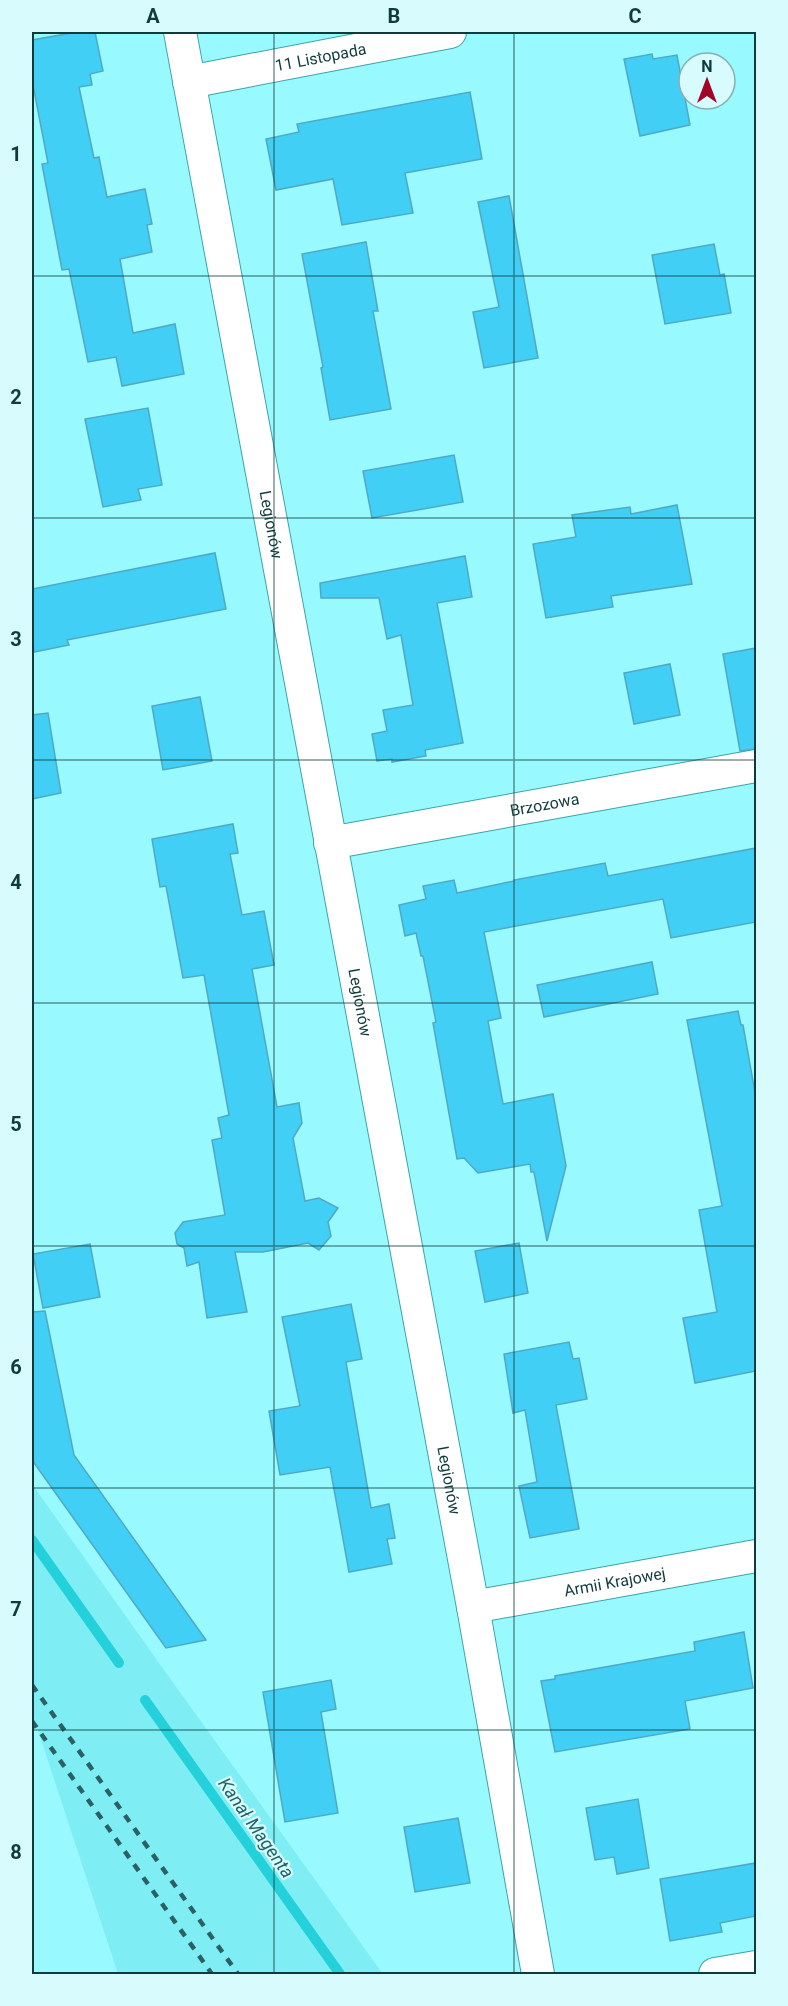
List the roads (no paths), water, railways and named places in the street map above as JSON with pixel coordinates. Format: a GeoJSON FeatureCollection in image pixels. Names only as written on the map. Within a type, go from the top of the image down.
{"type":"FeatureCollection","features":[{"type":"Feature","properties":{"kind":"street","name":"Legionów"},"geometry":{"type":"LineString","coordinates":[[180,32],[473,1607],[538,1974]]}},
{"type":"Feature","properties":{"kind":"street","name":"11 Listopada"},"geometry":{"type":"LineString","coordinates":[[189,82],[450,32]]}},
{"type":"Feature","properties":{"kind":"street","name":"Brzozowa"},"geometry":{"type":"LineString","coordinates":[[330,843],[756,766]]}},
{"type":"Feature","properties":{"kind":"street","name":"Armii Krajowej"},"geometry":{"type":"LineString","coordinates":[[473,1607],[756,1556]]}},
{"type":"Feature","properties":{"kind":"street"},"geometry":{"type":"LineString","coordinates":[[715,1974],[756,1967]]}},
{"type":"Feature","properties":{"kind":"waterway","name":"Kanał Magenta"},"geometry":{"type":"LineString","coordinates":[[32,1540],[119,1663]]}},
{"type":"Feature","properties":{"kind":"waterway","name":"Kanał Magenta"},"geometry":{"type":"LineString","coordinates":[[145,1700],[340,1974]]}},
{"type":"Feature","properties":{"kind":"railway"},"geometry":{"type":"LineString","coordinates":[[32,1685],[238,1974]]}},
{"type":"Feature","properties":{"kind":"railway"},"geometry":{"type":"LineString","coordinates":[[32,1721],[212,1974]]}}]}
